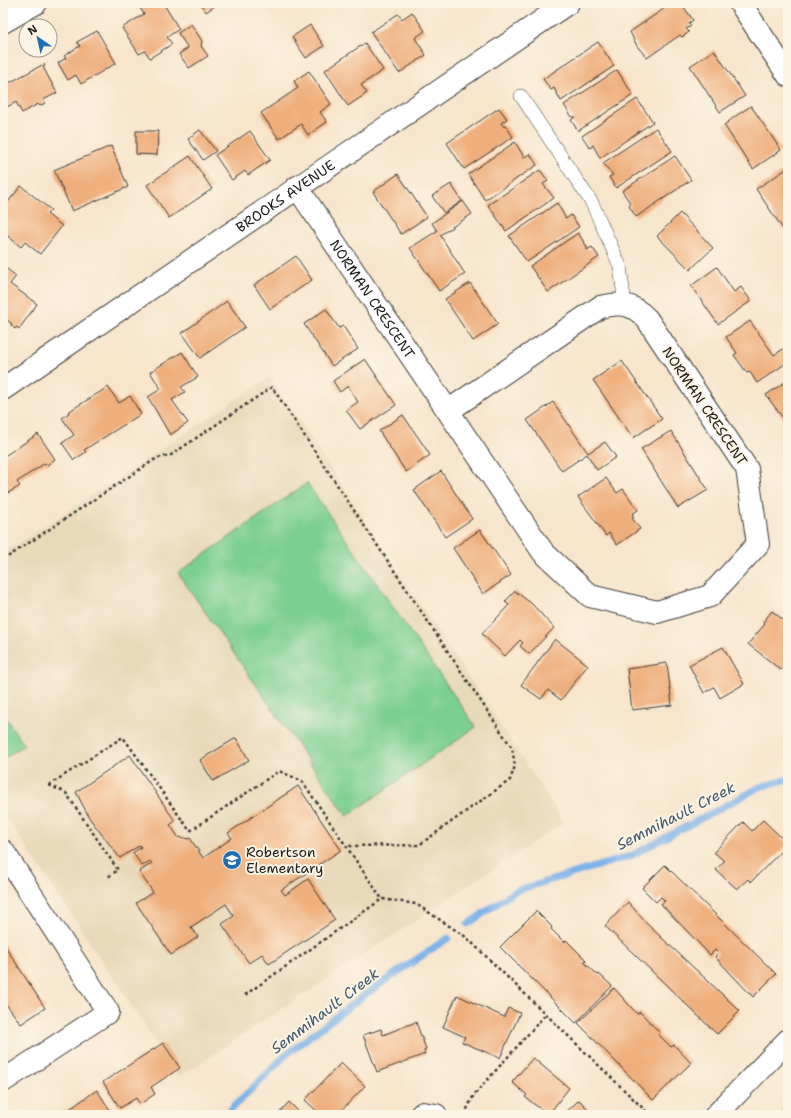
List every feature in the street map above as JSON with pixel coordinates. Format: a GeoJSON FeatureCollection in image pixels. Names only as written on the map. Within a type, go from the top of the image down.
{"type":"FeatureCollection","features":[{"type":"Feature","properties":{"kind":"street"},"geometry":{"type":"LineString","coordinates":[[3,22],[36,3]]}},
{"type":"Feature","properties":{"kind":"street","name":"BROOKS AVENUE"},"geometry":{"type":"LineString","coordinates":[[3,389],[568,3]]}},
{"type":"Feature","properties":{"kind":"street"},"geometry":{"type":"LineString","coordinates":[[740,3],[788,75]]}},
{"type":"Feature","properties":{"kind":"street","name":"NORMAN CRESCENT"},"geometry":{"type":"LineString","coordinates":[[297,187],[543,552],[590,596],[657,612],[710,596],[758,544],[747,469],[647,319],[637,309],[625,304]]}},
{"type":"Feature","properties":{"kind":"street"},"geometry":{"type":"LineString","coordinates":[[448,411],[600,307],[611,304],[625,304]]}},
{"type":"Feature","properties":{"kind":"street"},"geometry":{"type":"LineString","coordinates":[[3,851],[108,1012],[3,1081]]}},
{"type":"Feature","properties":{"kind":"street"},"geometry":{"type":"LineString","coordinates":[[716,1115],[788,1040]]}},
{"type":"Feature","properties":{"kind":"street"},"geometry":{"type":"LineString","coordinates":[[421,1115],[423,1113],[436,1115]]}},
{"type":"Feature","properties":{"kind":"lane"},"geometry":{"type":"LineString","coordinates":[[520,96],[592,203],[620,266],[625,304]]}},
{"type":"Feature","properties":{"kind":"path"},"geometry":{"type":"LineString","coordinates":[[3,560],[157,458],[171,455],[272,387],[512,748],[515,766],[510,780],[419,844],[347,846]]}},
{"type":"Feature","properties":{"kind":"path"},"geometry":{"type":"LineString","coordinates":[[108,877],[118,870],[66,793],[49,785],[123,737],[190,831],[280,771],[302,781],[382,899]]}},
{"type":"Feature","properties":{"kind":"path"},"geometry":{"type":"LineString","coordinates":[[245,995],[382,899],[416,904],[466,937],[650,1115]]}},
{"type":"Feature","properties":{"kind":"path"},"geometry":{"type":"LineString","coordinates":[[464,1115],[474,1096],[546,1014]]}},
{"type":"Feature","properties":{"kind":"shaded area"},"geometry":{"type":"Polygon","coordinates":[[[270,377],[564,822],[179,1077],[3,812],[3,554],[270,377]]]}},
{"type":"Feature","properties":{"kind":"green space"},"geometry":{"type":"Polygon","coordinates":[[[307,483],[476,727],[347,816],[178,573],[307,483]]]}},
{"type":"Feature","properties":{"kind":"green space"},"geometry":{"type":"Polygon","coordinates":[[[3,714],[24,745],[3,759],[3,714]]]}},
{"type":"Feature","properties":{"kind":"building"},"geometry":{"type":"Polygon","coordinates":[[[141,3],[163,3],[179,29],[167,37],[172,44],[150,58],[145,51],[139,54],[122,28],[144,14],[138,5],[141,3]]]}},
{"type":"Feature","properties":{"kind":"building"},"geometry":{"type":"Polygon","coordinates":[[[200,3],[219,3],[206,12],[200,3]]]}},
{"type":"Feature","properties":{"kind":"building"},"geometry":{"type":"Polygon","coordinates":[[[678,3],[681,3],[693,20],[689,23],[691,26],[686,29],[689,32],[682,37],[680,35],[647,58],[637,46],[630,32],[668,6],[670,8],[678,3]]]}},
{"type":"Feature","properties":{"kind":"building"},"geometry":{"type":"Polygon","coordinates":[[[412,12],[425,31],[415,38],[426,55],[399,73],[371,32],[398,14],[402,19],[412,12]]]}},
{"type":"Feature","properties":{"kind":"building"},"geometry":{"type":"Polygon","coordinates":[[[191,24],[202,41],[201,46],[208,56],[189,68],[179,54],[188,48],[178,33],[191,24]]]}},
{"type":"Feature","properties":{"kind":"building"},"geometry":{"type":"Polygon","coordinates":[[[310,25],[324,46],[306,58],[292,37],[310,25]]]}},
{"type":"Feature","properties":{"kind":"building"},"geometry":{"type":"Polygon","coordinates":[[[97,31],[116,63],[81,84],[76,75],[68,80],[58,63],[66,58],[64,56],[80,46],[77,42],[97,31]]]}},
{"type":"Feature","properties":{"kind":"building"},"geometry":{"type":"Polygon","coordinates":[[[598,42],[614,66],[561,101],[554,88],[551,90],[543,79],[598,42]]]}},
{"type":"Feature","properties":{"kind":"building"},"geometry":{"type":"Polygon","coordinates":[[[365,43],[383,70],[361,85],[367,93],[348,106],[325,70],[365,43]]]}},
{"type":"Feature","properties":{"kind":"building"},"geometry":{"type":"Polygon","coordinates":[[[714,50],[745,96],[720,112],[690,66],[714,50]]]}},
{"type":"Feature","properties":{"kind":"building"},"geometry":{"type":"Polygon","coordinates":[[[44,64],[45,66],[43,67],[57,93],[43,100],[45,103],[40,106],[38,104],[22,113],[16,102],[7,107],[3,101],[3,80],[5,80],[7,84],[44,64]]]}},
{"type":"Feature","properties":{"kind":"building"},"geometry":{"type":"Polygon","coordinates":[[[617,70],[633,95],[578,131],[571,120],[575,117],[572,117],[564,105],[617,70]]]}},
{"type":"Feature","properties":{"kind":"building"},"geometry":{"type":"Polygon","coordinates":[[[309,71],[331,104],[320,112],[327,122],[308,135],[301,124],[279,139],[261,113],[298,88],[294,81],[309,71]]]}},
{"type":"Feature","properties":{"kind":"building"},"geometry":{"type":"Polygon","coordinates":[[[637,99],[653,122],[600,158],[593,145],[590,148],[582,136],[637,99]]]}},
{"type":"Feature","properties":{"kind":"building"},"geometry":{"type":"Polygon","coordinates":[[[751,106],[781,150],[753,169],[724,125],[751,106]]]}},
{"type":"Feature","properties":{"kind":"building"},"geometry":{"type":"Polygon","coordinates":[[[499,108],[507,119],[501,123],[504,127],[506,126],[513,137],[464,169],[447,143],[499,108]]]}},
{"type":"Feature","properties":{"kind":"building"},"geometry":{"type":"Polygon","coordinates":[[[656,128],[672,151],[616,188],[609,177],[613,175],[603,163],[656,128]]]}},
{"type":"Feature","properties":{"kind":"building"},"geometry":{"type":"Polygon","coordinates":[[[200,130],[216,151],[203,160],[188,139],[200,130]]]}},
{"type":"Feature","properties":{"kind":"building"},"geometry":{"type":"Polygon","coordinates":[[[136,131],[158,131],[157,155],[136,154],[136,131]]]}},
{"type":"Feature","properties":{"kind":"building"},"geometry":{"type":"Polygon","coordinates":[[[250,131],[270,160],[248,175],[245,171],[232,180],[215,155],[250,131]]]}},
{"type":"Feature","properties":{"kind":"building"},"geometry":{"type":"Polygon","coordinates":[[[515,142],[524,157],[530,154],[537,165],[485,200],[468,174],[515,142]]]}},
{"type":"Feature","properties":{"kind":"building"},"geometry":{"type":"Polygon","coordinates":[[[111,146],[128,187],[72,211],[54,170],[111,146]]]}},
{"type":"Feature","properties":{"kind":"building"},"geometry":{"type":"Polygon","coordinates":[[[190,156],[212,189],[169,218],[147,185],[190,156]]]}},
{"type":"Feature","properties":{"kind":"building"},"geometry":{"type":"Polygon","coordinates":[[[675,156],[691,180],[636,217],[629,206],[631,204],[622,191],[675,156]]]}},
{"type":"Feature","properties":{"kind":"building"},"geometry":{"type":"Polygon","coordinates":[[[788,168],[788,226],[783,229],[756,189],[788,168]]]}},
{"type":"Feature","properties":{"kind":"building"},"geometry":{"type":"Polygon","coordinates":[[[540,170],[548,181],[543,184],[554,198],[506,231],[488,205],[540,170]]]}},
{"type":"Feature","properties":{"kind":"building"},"geometry":{"type":"Polygon","coordinates":[[[398,174],[427,217],[401,234],[373,192],[398,174]]]}},
{"type":"Feature","properties":{"kind":"building"},"geometry":{"type":"Polygon","coordinates":[[[451,184],[462,201],[444,213],[432,196],[451,184]]]}},
{"type":"Feature","properties":{"kind":"building"},"geometry":{"type":"Polygon","coordinates":[[[21,186],[51,210],[47,214],[62,226],[40,254],[25,242],[21,247],[3,232],[3,208],[21,186]]]}},
{"type":"Feature","properties":{"kind":"building"},"geometry":{"type":"Polygon","coordinates":[[[463,201],[472,214],[440,235],[465,274],[439,291],[410,248],[437,231],[432,223],[463,201]]]}},
{"type":"Feature","properties":{"kind":"building"},"geometry":{"type":"Polygon","coordinates":[[[557,203],[566,219],[571,215],[579,227],[527,262],[509,236],[557,203]]]}},
{"type":"Feature","properties":{"kind":"building"},"geometry":{"type":"Polygon","coordinates":[[[680,213],[713,248],[690,270],[657,236],[680,213]]]}},
{"type":"Feature","properties":{"kind":"building"},"geometry":{"type":"Polygon","coordinates":[[[578,233],[587,247],[587,250],[592,247],[599,257],[548,292],[530,266],[578,233]]]}},
{"type":"Feature","properties":{"kind":"building"},"geometry":{"type":"Polygon","coordinates":[[[296,256],[312,280],[270,309],[254,285],[296,256]]]}},
{"type":"Feature","properties":{"kind":"building"},"geometry":{"type":"Polygon","coordinates":[[[3,266],[16,276],[10,284],[37,304],[19,329],[17,327],[15,329],[11,325],[12,324],[3,317],[3,266]]]}},
{"type":"Feature","properties":{"kind":"building"},"geometry":{"type":"Polygon","coordinates":[[[717,267],[734,292],[741,287],[751,301],[718,324],[691,286],[717,267]]]}},
{"type":"Feature","properties":{"kind":"building"},"geometry":{"type":"Polygon","coordinates":[[[470,283],[498,324],[473,341],[445,299],[470,283]]]}},
{"type":"Feature","properties":{"kind":"building"},"geometry":{"type":"Polygon","coordinates":[[[227,301],[245,327],[200,358],[182,333],[227,301]]]}},
{"type":"Feature","properties":{"kind":"building"},"geometry":{"type":"Polygon","coordinates":[[[326,309],[339,328],[343,326],[358,349],[332,366],[304,324],[326,309]]]}},
{"type":"Feature","properties":{"kind":"building"},"geometry":{"type":"Polygon","coordinates":[[[750,321],[774,355],[785,348],[788,352],[788,362],[757,383],[750,372],[747,373],[734,355],[737,353],[726,337],[750,321]]]}},
{"type":"Feature","properties":{"kind":"building"},"geometry":{"type":"Polygon","coordinates":[[[182,352],[198,377],[181,387],[185,392],[172,400],[188,423],[170,435],[148,397],[161,389],[150,372],[182,352]]]}},
{"type":"Feature","properties":{"kind":"building"},"geometry":{"type":"Polygon","coordinates":[[[365,359],[396,405],[360,429],[346,410],[358,402],[348,386],[340,392],[333,381],[365,359]]]}},
{"type":"Feature","properties":{"kind":"building"},"geometry":{"type":"Polygon","coordinates":[[[622,361],[662,419],[633,438],[593,380],[622,361]]]}},
{"type":"Feature","properties":{"kind":"building"},"geometry":{"type":"Polygon","coordinates":[[[788,380],[788,425],[766,395],[788,380]]]}},
{"type":"Feature","properties":{"kind":"building"},"geometry":{"type":"Polygon","coordinates":[[[108,387],[119,403],[130,396],[141,414],[84,450],[86,452],[74,460],[62,443],[74,435],[62,418],[69,413],[68,412],[108,387]]]}},
{"type":"Feature","properties":{"kind":"building"},"geometry":{"type":"Polygon","coordinates":[[[553,402],[588,453],[605,442],[616,457],[597,470],[587,454],[562,471],[527,420],[553,402]]]}},
{"type":"Feature","properties":{"kind":"building"},"geometry":{"type":"Polygon","coordinates":[[[403,415],[430,455],[406,472],[379,431],[403,415]]]}},
{"type":"Feature","properties":{"kind":"building"},"geometry":{"type":"Polygon","coordinates":[[[671,431],[708,490],[678,508],[641,449],[671,431]]]}},
{"type":"Feature","properties":{"kind":"building"},"geometry":{"type":"Polygon","coordinates":[[[38,434],[55,459],[47,465],[45,463],[17,482],[20,486],[8,493],[3,486],[3,457],[38,434]]]}},
{"type":"Feature","properties":{"kind":"building"},"geometry":{"type":"Polygon","coordinates":[[[441,471],[472,519],[445,537],[414,490],[441,471]]]}},
{"type":"Feature","properties":{"kind":"building"},"geometry":{"type":"Polygon","coordinates":[[[606,478],[617,493],[623,489],[638,510],[632,514],[634,517],[632,518],[640,529],[617,545],[609,533],[606,536],[578,497],[606,478]]]}},
{"type":"Feature","properties":{"kind":"building"},"geometry":{"type":"Polygon","coordinates":[[[480,530],[511,575],[483,594],[453,548],[480,530]]]}},
{"type":"Feature","properties":{"kind":"building"},"geometry":{"type":"Polygon","coordinates":[[[515,591],[532,604],[554,628],[529,654],[520,646],[523,643],[520,640],[505,656],[482,634],[509,605],[505,602],[515,591]]]}},
{"type":"Feature","properties":{"kind":"building"},"geometry":{"type":"Polygon","coordinates":[[[772,611],[788,624],[788,660],[781,670],[748,644],[765,624],[763,622],[772,611]]]}},
{"type":"Feature","properties":{"kind":"building"},"geometry":{"type":"Polygon","coordinates":[[[555,639],[588,665],[561,700],[548,690],[541,699],[521,685],[555,639]]]}},
{"type":"Feature","properties":{"kind":"building"},"geometry":{"type":"Polygon","coordinates":[[[723,647],[744,684],[720,698],[714,687],[704,693],[689,665],[723,647]]]}},
{"type":"Feature","properties":{"kind":"building"},"geometry":{"type":"Polygon","coordinates":[[[667,663],[672,705],[632,710],[627,669],[667,663]]]}},
{"type":"Feature","properties":{"kind":"building"},"geometry":{"type":"Polygon","coordinates":[[[236,738],[249,760],[213,781],[200,760],[236,738]]]}},
{"type":"Feature","properties":{"kind":"building","name":"Robertson Elementary"},"geometry":{"type":"Polygon","coordinates":[[[130,755],[175,821],[170,825],[179,838],[190,838],[203,858],[232,838],[228,833],[298,786],[341,850],[281,890],[285,895],[308,879],[335,920],[269,964],[262,954],[249,963],[222,924],[234,916],[226,904],[191,927],[198,937],[171,955],[136,903],[153,892],[139,872],[152,863],[150,861],[142,866],[133,853],[141,847],[140,845],[120,858],[90,819],[76,792],[130,755]]]}},
{"type":"Feature","properties":{"kind":"building"},"geometry":{"type":"Polygon","coordinates":[[[763,820],[788,844],[751,882],[748,879],[737,889],[716,870],[724,861],[714,852],[743,822],[752,831],[763,820]]]}},
{"type":"Feature","properties":{"kind":"building"},"geometry":{"type":"Polygon","coordinates":[[[665,865],[776,974],[753,997],[715,957],[718,953],[715,950],[710,955],[661,904],[665,901],[661,897],[656,902],[642,888],[665,865]]]}},
{"type":"Feature","properties":{"kind":"building"},"geometry":{"type":"Polygon","coordinates":[[[628,902],[647,924],[740,1011],[717,1034],[605,926],[628,902]]]}},
{"type":"Feature","properties":{"kind":"building"},"geometry":{"type":"Polygon","coordinates":[[[536,911],[564,942],[566,940],[586,960],[584,962],[612,986],[576,1023],[500,947],[536,911]]]}},
{"type":"Feature","properties":{"kind":"building"},"geometry":{"type":"Polygon","coordinates":[[[3,943],[45,1008],[21,1024],[3,1000],[3,943]]]}},
{"type":"Feature","properties":{"kind":"building"},"geometry":{"type":"Polygon","coordinates":[[[614,988],[637,1014],[640,1012],[671,1047],[674,1045],[691,1063],[653,1100],[578,1023],[614,988]]]}},
{"type":"Feature","properties":{"kind":"building"},"geometry":{"type":"Polygon","coordinates":[[[457,995],[504,1017],[508,1008],[520,1013],[500,1058],[462,1042],[465,1037],[443,1027],[457,995]]]}},
{"type":"Feature","properties":{"kind":"building"},"geometry":{"type":"Polygon","coordinates":[[[416,1022],[426,1049],[424,1050],[425,1054],[377,1072],[363,1035],[381,1029],[383,1035],[416,1022]]]}},
{"type":"Feature","properties":{"kind":"building"},"geometry":{"type":"Polygon","coordinates":[[[163,1043],[180,1068],[151,1087],[155,1094],[140,1104],[136,1098],[120,1108],[103,1082],[163,1043]]]}},
{"type":"Feature","properties":{"kind":"building"},"geometry":{"type":"Polygon","coordinates":[[[533,1058],[569,1088],[548,1115],[525,1097],[527,1095],[512,1082],[533,1058]]]}},
{"type":"Feature","properties":{"kind":"building"},"geometry":{"type":"Polygon","coordinates":[[[341,1063],[365,1086],[337,1115],[321,1115],[305,1100],[341,1063]]]}},
{"type":"Feature","properties":{"kind":"building"},"geometry":{"type":"Polygon","coordinates":[[[97,1090],[113,1115],[61,1115],[97,1090]]]}},
{"type":"Feature","properties":{"kind":"building"},"geometry":{"type":"Polygon","coordinates":[[[579,1100],[594,1115],[563,1115],[579,1100]]]}},
{"type":"Feature","properties":{"kind":"building"},"geometry":{"type":"Polygon","coordinates":[[[289,1102],[302,1115],[277,1115],[289,1102]]]}},
{"type":"Feature","properties":{"kind":"building"},"geometry":{"type":"Polygon","coordinates":[[[788,1104],[788,1115],[778,1115],[788,1104]]]}},
{"type":"Feature","properties":{"kind":"waterway","name":"Semmihault Creek"},"geometry":{"type":"LineString","coordinates":[[468,924],[515,891],[631,856],[760,787],[788,779]]}},
{"type":"Feature","properties":{"kind":"waterway","name":"Semmihault Creek"},"geometry":{"type":"LineString","coordinates":[[225,1115],[287,1054],[367,993],[448,938]]}},
{"type":"Feature","properties":{"kind":"place","name":"Robertson Elementary"},"geometry":{"type":"Point","coordinates":[232,860]}}]}
